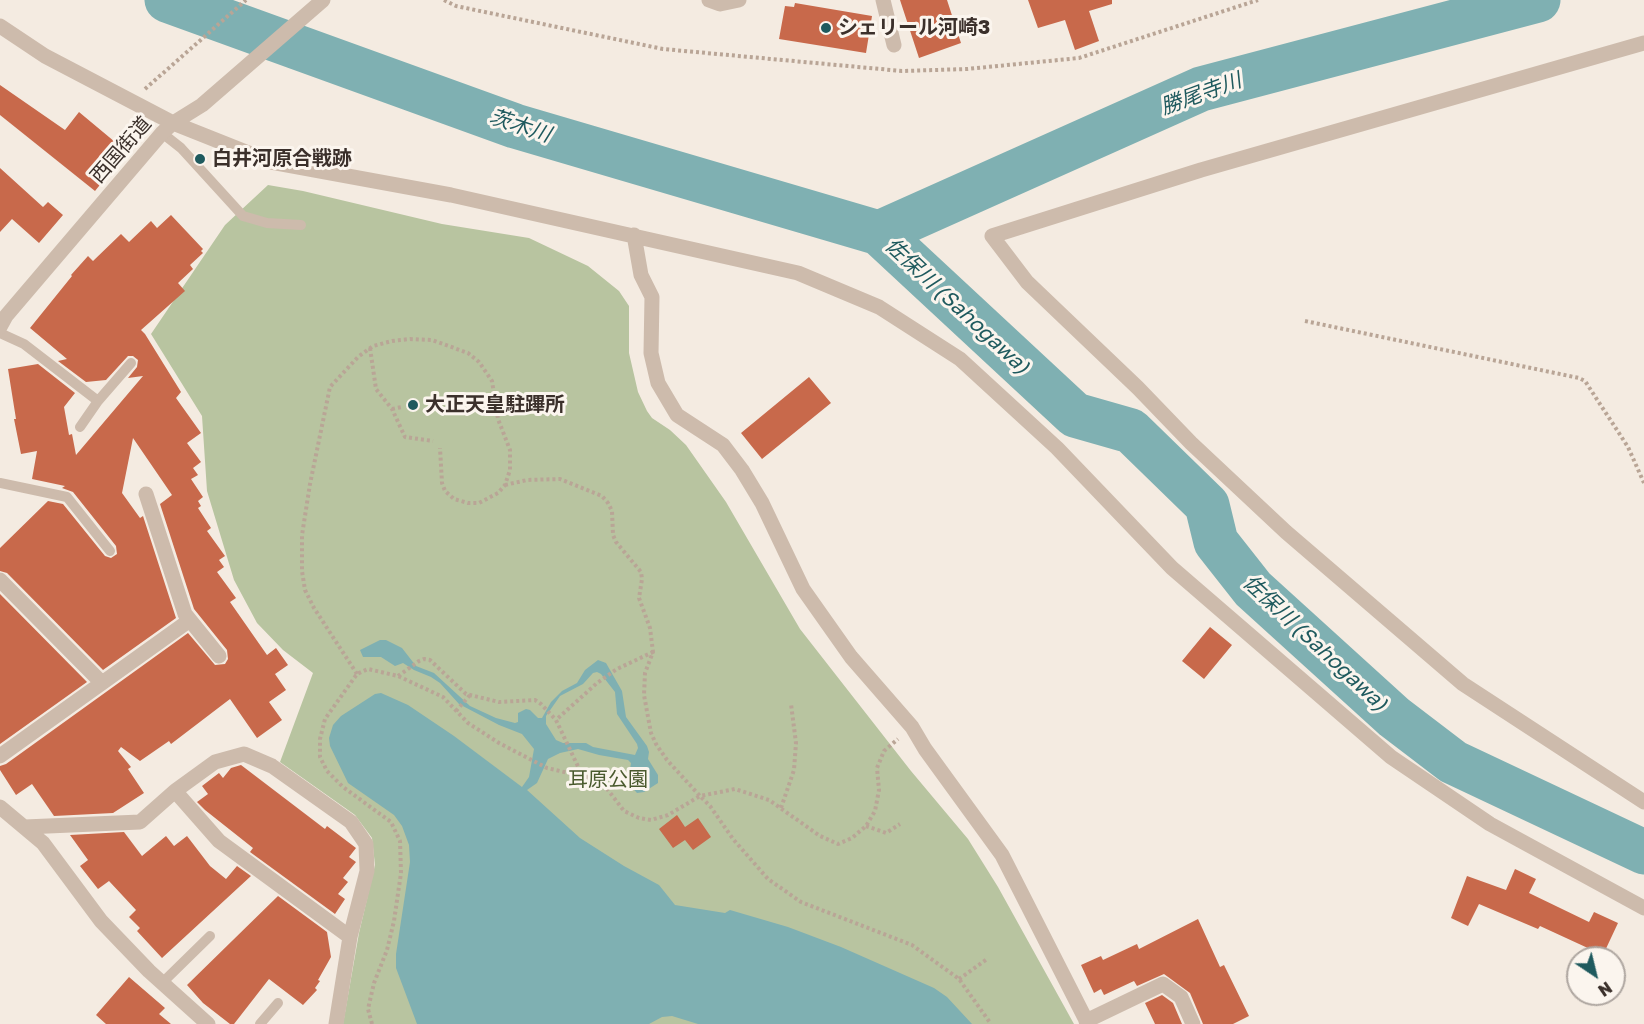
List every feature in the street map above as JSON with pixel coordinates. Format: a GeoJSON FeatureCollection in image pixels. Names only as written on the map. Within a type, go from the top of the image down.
{"type":"FeatureCollection","features":[{"type":"Feature","properties":{"kind":"street","name":"西国街道"},"geometry":{"type":"LineString","coordinates":[[0,327],[6,316],[167,128],[202,105],[323,0]]}},
{"type":"Feature","properties":{"kind":"street"},"geometry":{"type":"LineString","coordinates":[[709,0],[720,4],[739,0]]}},
{"type":"Feature","properties":{"kind":"street"},"geometry":{"type":"LineString","coordinates":[[883,0],[894,45]]}},
{"type":"Feature","properties":{"kind":"street"},"geometry":{"type":"LineString","coordinates":[[0,26],[45,56],[167,128],[271,162],[451,195],[798,273],[879,307],[960,359],[1057,448],[1172,568],[1391,757],[1490,824],[1644,908]]}},
{"type":"Feature","properties":{"kind":"street"},"geometry":{"type":"LineString","coordinates":[[1644,43],[1201,170],[992,236],[1027,282],[1138,388],[1191,443],[1286,531],[1463,684],[1644,802]]}},
{"type":"Feature","properties":{"kind":"street"},"geometry":{"type":"LineString","coordinates":[[634,235],[641,274],[652,297],[651,353],[658,384],[677,415],[723,445],[742,470],[762,503],[802,589],[851,657],[912,727],[925,749],[1002,855],[1087,1022],[1163,984],[1181,997],[1193,1024]]}},
{"type":"Feature","properties":{"kind":"street"},"geometry":{"type":"LineString","coordinates":[[146,494],[185,614],[219,656]]}},
{"type":"Feature","properties":{"kind":"street"},"geometry":{"type":"LineString","coordinates":[[0,580],[102,683]]}},
{"type":"Feature","properties":{"kind":"street"},"geometry":{"type":"LineString","coordinates":[[0,756],[190,620]]}},
{"type":"Feature","properties":{"kind":"street"},"geometry":{"type":"LineString","coordinates":[[25,827],[140,822],[215,762],[244,754],[272,766],[351,822],[366,844],[367,871],[350,937],[336,1024]]}},
{"type":"Feature","properties":{"kind":"street"},"geometry":{"type":"LineString","coordinates":[[176,791],[219,841],[350,937]]}},
{"type":"Feature","properties":{"kind":"street"},"geometry":{"type":"LineString","coordinates":[[0,807],[44,843],[101,921],[208,1024]]}},
{"type":"Feature","properties":{"kind":"lane"},"geometry":{"type":"LineString","coordinates":[[167,128],[181,148],[243,216],[267,224],[302,225]]}},
{"type":"Feature","properties":{"kind":"lane"},"geometry":{"type":"LineString","coordinates":[[0,333],[24,344],[98,401]]}},
{"type":"Feature","properties":{"kind":"lane"},"geometry":{"type":"LineString","coordinates":[[80,427],[98,401],[131,363]]}},
{"type":"Feature","properties":{"kind":"lane"},"geometry":{"type":"LineString","coordinates":[[0,483],[67,497],[110,551]]}},
{"type":"Feature","properties":{"kind":"lane"},"geometry":{"type":"LineString","coordinates":[[162,982],[210,936]]}},
{"type":"Feature","properties":{"kind":"lane"},"geometry":{"type":"LineString","coordinates":[[260,1024],[278,1003]]}},
{"type":"Feature","properties":{"kind":"path"},"geometry":{"type":"LineString","coordinates":[[142,91],[246,0]]}},
{"type":"Feature","properties":{"kind":"path"},"geometry":{"type":"LineString","coordinates":[[444,0],[456,6],[663,49],[902,70],[967,69],[1079,58],[1258,0]]}},
{"type":"Feature","properties":{"kind":"path"},"geometry":{"type":"LineString","coordinates":[[1305,321],[1579,378],[1585,381],[1628,447],[1644,483]]}},
{"type":"Feature","properties":{"kind":"path"},"geometry":{"type":"LineString","coordinates":[[357,674],[314,608],[305,590],[302,571],[302,535],[330,387],[358,357],[370,348],[392,341],[432,340],[468,353],[479,362],[492,381],[498,419],[510,450],[510,470],[505,485],[498,493],[479,503],[468,504],[454,499],[445,491],[442,483],[440,448]]}},
{"type":"Feature","properties":{"kind":"path"},"geometry":{"type":"LineString","coordinates":[[370,348],[376,389],[392,409],[405,438],[432,441]]}},
{"type":"Feature","properties":{"kind":"path"},"geometry":{"type":"LineString","coordinates":[[392,409],[402,407]]}},
{"type":"Feature","properties":{"kind":"path"},"geometry":{"type":"LineString","coordinates":[[505,485],[527,480],[560,479],[602,496],[608,503],[612,511],[613,535],[616,542],[641,572],[639,598],[650,628],[653,652],[645,673],[644,695],[651,733],[667,760],[710,806],[733,839],[768,879],[801,902],[912,945],[959,979],[991,1024]]}},
{"type":"Feature","properties":{"kind":"path"},"geometry":{"type":"LineString","coordinates":[[556,720],[597,683],[617,669],[653,652]]}},
{"type":"Feature","properties":{"kind":"path"},"geometry":{"type":"LineString","coordinates":[[398,676],[424,658],[430,660],[466,694],[499,702],[535,700],[556,720],[583,777]]}},
{"type":"Feature","properties":{"kind":"path"},"geometry":{"type":"LineString","coordinates":[[372,1024],[368,1009],[394,921],[400,873],[400,841],[391,822],[343,787],[327,771],[320,757],[320,739],[325,718],[357,674],[368,669],[398,676],[443,698],[468,723],[518,753],[547,768],[590,778],[608,790],[624,811],[639,818],[651,820],[668,815],[700,796],[735,789],[770,800],[820,836],[838,844],[852,838],[866,826],[875,811],[879,790],[878,768],[884,751],[912,727]]}},
{"type":"Feature","properties":{"kind":"path"},"geometry":{"type":"LineString","coordinates":[[456,711],[470,695]]}},
{"type":"Feature","properties":{"kind":"path"},"geometry":{"type":"LineString","coordinates":[[781,808],[794,770],[796,743],[791,704]]}},
{"type":"Feature","properties":{"kind":"path"},"geometry":{"type":"LineString","coordinates":[[866,826],[886,833],[900,824]]}},
{"type":"Feature","properties":{"kind":"path"},"geometry":{"type":"LineString","coordinates":[[959,979],[987,959]]}},
{"type":"Feature","properties":{"kind":"green space","name":"耳原公園"},"geometry":{"type":"Polygon","coordinates":[[[268,185],[303,191],[442,224],[529,238],[588,266],[619,291],[629,306],[629,353],[638,392],[647,411],[652,418],[686,445],[726,502],[800,629],[911,771],[968,839],[998,887],[1074,1024],[343,1024],[359,933],[375,865],[372,838],[355,815],[280,762],[313,673],[283,650],[257,623],[234,580],[207,491],[202,416],[151,334],[225,225],[268,185]]]}},
{"type":"Feature","properties":{"kind":"water"},"geometry":{"type":"Polygon","coordinates":[[[380,640],[386,640],[402,648],[416,666],[434,673],[470,706],[496,718],[515,723],[518,722],[518,713],[526,709],[538,718],[542,718],[551,702],[562,691],[577,683],[585,670],[598,660],[606,663],[622,691],[626,717],[647,746],[648,759],[658,775],[658,783],[644,792],[637,793],[628,783],[631,763],[628,760],[578,749],[560,753],[548,759],[537,783],[527,790],[580,838],[659,885],[675,905],[725,913],[730,910],[788,927],[841,947],[934,988],[947,997],[972,1024],[698,1024],[672,1016],[662,1017],[649,1024],[417,1024],[396,968],[396,954],[410,862],[409,845],[402,826],[394,815],[348,783],[330,746],[329,738],[333,725],[341,716],[375,694],[381,693],[408,705],[522,787],[529,777],[534,749],[522,734],[459,704],[440,683],[431,677],[403,663],[395,666],[381,657],[363,657],[360,650],[380,640]],[[593,673],[583,684],[560,696],[546,716],[546,724],[556,740],[563,743],[586,743],[593,747],[635,755],[637,744],[617,714],[615,692],[601,674],[593,673]]]}},
{"type":"Feature","properties":{"kind":"building"},"geometry":{"type":"Polygon","coordinates":[[[900,0],[947,0],[961,43],[919,58],[900,0]]]}},
{"type":"Feature","properties":{"kind":"building"},"geometry":{"type":"Polygon","coordinates":[[[1028,0],[1112,0],[1112,4],[1089,11],[1099,41],[1075,50],[1065,20],[1038,28],[1028,0]]]}},
{"type":"Feature","properties":{"kind":"building","name":"シェリール河崎3"},"geometry":{"type":"Polygon","coordinates":[[[795,3],[872,16],[866,53],[779,39],[785,6],[794,7],[795,3]]]}},
{"type":"Feature","properties":{"kind":"building"},"geometry":{"type":"Polygon","coordinates":[[[0,85],[65,130],[79,112],[115,142],[95,166],[107,176],[95,191],[0,115],[0,85]]]}},
{"type":"Feature","properties":{"kind":"building"},"geometry":{"type":"Polygon","coordinates":[[[0,168],[43,207],[48,202],[63,215],[39,243],[12,219],[0,232],[0,168]]]}},
{"type":"Feature","properties":{"kind":"building"},"geometry":{"type":"Polygon","coordinates":[[[171,215],[203,249],[201,251],[203,253],[190,265],[193,269],[178,283],[185,291],[141,330],[181,392],[176,398],[201,433],[187,443],[201,462],[193,468],[198,475],[191,479],[203,497],[198,501],[201,506],[198,508],[211,528],[207,531],[225,556],[219,560],[224,567],[217,572],[236,598],[230,602],[267,655],[276,648],[288,665],[275,674],[286,690],[269,702],[282,720],[257,738],[230,699],[171,744],[169,741],[140,761],[121,747],[118,751],[131,767],[128,769],[144,793],[113,813],[54,816],[32,784],[16,795],[0,770],[0,766],[6,764],[188,633],[215,665],[225,664],[228,659],[227,650],[194,609],[160,504],[172,495],[133,438],[122,493],[140,518],[143,516],[176,618],[103,670],[7,573],[0,571],[0,548],[48,501],[63,504],[105,556],[111,558],[117,554],[116,546],[73,492],[62,488],[65,486],[32,479],[37,451],[21,454],[8,369],[38,364],[75,393],[64,407],[69,435],[72,434],[76,455],[143,376],[128,378],[137,367],[138,360],[133,356],[128,356],[106,380],[86,382],[58,361],[67,359],[30,328],[88,256],[93,261],[121,234],[129,242],[151,221],[157,228],[171,215]]]}},
{"type":"Feature","properties":{"kind":"building"},"geometry":{"type":"Polygon","coordinates":[[[809,377],[831,403],[762,459],[741,433],[809,377]]]}},
{"type":"Feature","properties":{"kind":"building"},"geometry":{"type":"Polygon","coordinates":[[[0,594],[87,682],[0,744],[0,594]]]}},
{"type":"Feature","properties":{"kind":"building"},"geometry":{"type":"Polygon","coordinates":[[[1210,627],[1232,645],[1204,679],[1182,661],[1210,627]]]}},
{"type":"Feature","properties":{"kind":"building"},"geometry":{"type":"Polygon","coordinates":[[[241,765],[325,829],[327,826],[356,848],[349,857],[356,862],[343,878],[348,882],[338,894],[345,899],[335,914],[250,852],[253,848],[197,802],[208,794],[202,786],[219,773],[223,778],[231,768],[241,765]]]}},
{"type":"Feature","properties":{"kind":"building"},"geometry":{"type":"Polygon","coordinates":[[[677,815],[685,827],[698,818],[711,837],[693,850],[685,840],[673,848],[659,829],[677,815]]]}},
{"type":"Feature","properties":{"kind":"building"},"geometry":{"type":"Polygon","coordinates":[[[124,832],[142,856],[166,836],[174,846],[187,836],[210,866],[226,879],[237,866],[251,876],[162,958],[137,931],[140,928],[129,917],[136,910],[109,881],[98,889],[80,866],[88,860],[70,835],[124,832]]]}},
{"type":"Feature","properties":{"kind":"building"},"geometry":{"type":"Polygon","coordinates":[[[1515,869],[1536,879],[1529,893],[1589,922],[1594,912],[1618,923],[1607,946],[1583,946],[1540,926],[1538,929],[1479,904],[1468,926],[1451,918],[1467,876],[1506,890],[1515,869]]]}},
{"type":"Feature","properties":{"kind":"building"},"geometry":{"type":"Polygon","coordinates":[[[278,896],[327,932],[331,957],[318,980],[320,981],[315,988],[317,990],[303,1005],[269,979],[234,1024],[230,1024],[203,1003],[187,985],[278,896]]]}},
{"type":"Feature","properties":{"kind":"building"},"geometry":{"type":"Polygon","coordinates":[[[1198,919],[1220,967],[1224,965],[1249,1016],[1233,1024],[1203,1024],[1190,993],[1164,974],[1137,986],[1134,981],[1104,995],[1101,989],[1094,993],[1081,965],[1101,956],[1103,960],[1137,944],[1139,949],[1198,919]]]}},
{"type":"Feature","properties":{"kind":"building"},"geometry":{"type":"Polygon","coordinates":[[[129,977],[165,1008],[159,1014],[171,1024],[106,1024],[96,1015],[129,977]]]}},
{"type":"Feature","properties":{"kind":"building"},"geometry":{"type":"Polygon","coordinates":[[[1162,995],[1173,1003],[1182,1024],[1155,1024],[1145,1003],[1162,995]]]}},
{"type":"Feature","properties":{"kind":"waterway","name":"佐保川 (Sahogawa)"},"geometry":{"type":"LineString","coordinates":[[167,0],[515,126],[879,233],[1075,415],[1131,431],[1207,505],[1216,542],[1253,589],[1394,717],[1453,762],[1644,852]]}},
{"type":"Feature","properties":{"kind":"waterway","name":"勝尾寺川"},"geometry":{"type":"LineString","coordinates":[[879,233],[1201,89],[1538,0]]}},
{"type":"Feature","properties":{"kind":"place","name":"シェリール河崎3"},"geometry":{"type":"Point","coordinates":[826,28]}},
{"type":"Feature","properties":{"kind":"place","name":"白井河原合戦跡"},"geometry":{"type":"Point","coordinates":[200,159]}},
{"type":"Feature","properties":{"kind":"place","name":"大正天皇駐蹕所"},"geometry":{"type":"Point","coordinates":[413,405]}},
{"type":"Feature","properties":{"kind":"water label","name":"茨木川"},"geometry":{"type":"Point","coordinates":[520,126]}}]}
